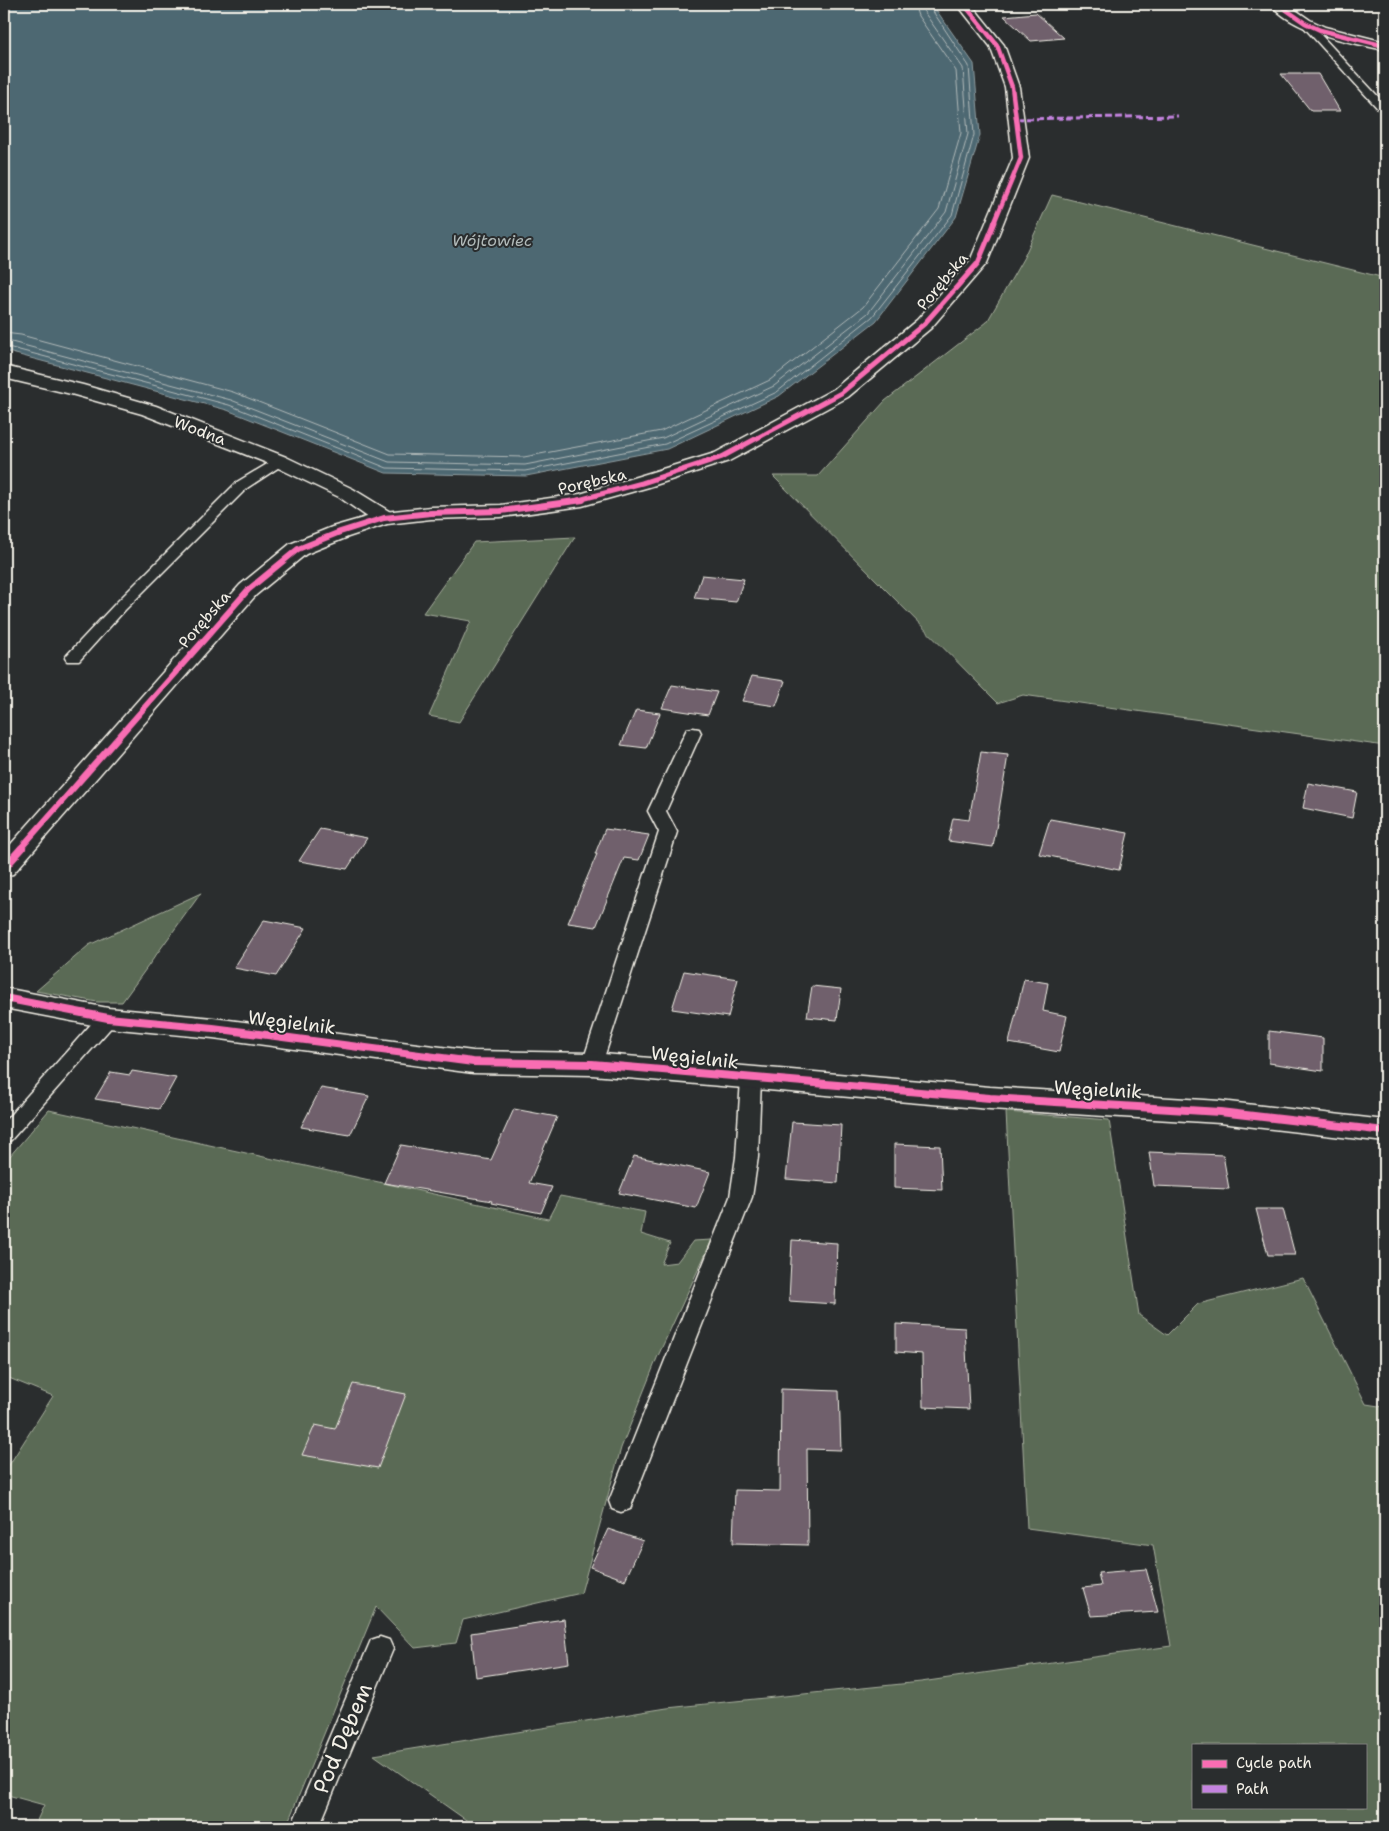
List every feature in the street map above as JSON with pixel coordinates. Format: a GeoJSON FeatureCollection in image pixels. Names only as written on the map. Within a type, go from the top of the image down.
{"type":"FeatureCollection","features":[{"type":"Feature","properties":{"kind":"street","name":"Porębska"},"geometry":{"type":"LineString","coordinates":[[4,868],[248,590],[298,549],[340,532],[384,518],[431,512],[502,511],[582,500],[722,457],[841,393],[924,324],[978,263],[1021,158],[1012,86],[997,45],[964,4]]}},
{"type":"Feature","properties":{"kind":"street"},"geometry":{"type":"LineString","coordinates":[[1278,4],[1305,23],[1320,30],[1385,46]]}},
{"type":"Feature","properties":{"kind":"street","name":"Wodna"},"geometry":{"type":"LineString","coordinates":[[4,372],[76,389],[149,410],[279,461],[346,493],[384,518]]}},
{"type":"Feature","properties":{"kind":"street","name":"Węgielnik"},"geometry":{"type":"LineString","coordinates":[[4,998],[108,1018],[212,1028],[473,1062],[592,1064],[983,1098],[1220,1112],[1385,1131]]}},
{"type":"Feature","properties":{"kind":"lane"},"geometry":{"type":"LineString","coordinates":[[1305,23],[1385,110]]}},
{"type":"Feature","properties":{"kind":"lane"},"geometry":{"type":"LineString","coordinates":[[73,658],[126,600],[242,485],[279,461]]}},
{"type":"Feature","properties":{"kind":"lane"},"geometry":{"type":"LineString","coordinates":[[592,1064],[668,832],[657,811],[693,733]]}},
{"type":"Feature","properties":{"kind":"lane"},"geometry":{"type":"LineString","coordinates":[[4,1135],[108,1018]]}},
{"type":"Feature","properties":{"kind":"lane"},"geometry":{"type":"LineString","coordinates":[[621,1501],[741,1197],[747,1156],[752,1079]]}},
{"type":"Feature","properties":{"kind":"lane","name":"Pod Dębem"},"geometry":{"type":"LineString","coordinates":[[305,1827],[380,1649]]}},
{"type":"Feature","properties":{"kind":"green space"},"geometry":{"type":"Polygon","coordinates":[[[1052,195],[1385,278],[1385,746],[1023,695],[998,703],[773,476],[818,476],[885,401],[987,322],[1024,257],[1052,195]]]}},
{"type":"Feature","properties":{"kind":"green space"},"geometry":{"type":"Polygon","coordinates":[[[575,537],[459,722],[429,716],[471,621],[423,613],[474,542],[575,537]]]}},
{"type":"Feature","properties":{"kind":"green space"},"geometry":{"type":"Polygon","coordinates":[[[201,893],[122,1002],[97,1002],[36,991],[89,945],[201,893]]]}},
{"type":"Feature","properties":{"kind":"green space"},"geometry":{"type":"Polygon","coordinates":[[[49,1110],[548,1219],[560,1196],[645,1212],[641,1234],[670,1243],[661,1264],[677,1262],[693,1241],[712,1240],[657,1358],[621,1448],[581,1593],[463,1620],[456,1643],[415,1648],[376,1607],[286,1827],[34,1827],[44,1805],[4,1794],[4,1473],[53,1396],[4,1376],[4,1163],[49,1110]]]}},
{"type":"Feature","properties":{"kind":"green space"},"geometry":{"type":"Polygon","coordinates":[[[1006,1112],[1109,1120],[1139,1315],[1167,1335],[1198,1304],[1303,1278],[1366,1404],[1385,1407],[1385,1827],[476,1827],[374,1755],[667,1708],[921,1682],[1171,1646],[1153,1545],[1027,1528],[1006,1112]]]}},
{"type":"Feature","properties":{"kind":"water","name":"Wójtowiec"},"geometry":{"type":"Polygon","coordinates":[[[4,4],[932,4],[974,64],[980,135],[956,217],[876,321],[779,396],[667,449],[526,476],[386,473],[227,410],[4,351],[4,4]]]}},
{"type":"Feature","properties":{"kind":"building"},"geometry":{"type":"Polygon","coordinates":[[[1036,13],[1064,38],[1031,41],[1004,16],[1036,13]]]}},
{"type":"Feature","properties":{"kind":"building"},"geometry":{"type":"Polygon","coordinates":[[[1281,74],[1318,74],[1340,111],[1311,111],[1281,74]]]}},
{"type":"Feature","properties":{"kind":"building"},"geometry":{"type":"Polygon","coordinates":[[[702,575],[744,579],[736,602],[694,598],[702,575]]]}},
{"type":"Feature","properties":{"kind":"building"},"geometry":{"type":"Polygon","coordinates":[[[752,676],[785,681],[776,706],[742,701],[752,676]]]}},
{"type":"Feature","properties":{"kind":"building"},"geometry":{"type":"Polygon","coordinates":[[[672,685],[717,692],[708,715],[662,708],[672,685]]]}},
{"type":"Feature","properties":{"kind":"building"},"geometry":{"type":"Polygon","coordinates":[[[636,710],[660,713],[646,748],[621,745],[636,710]]]}},
{"type":"Feature","properties":{"kind":"building"},"geometry":{"type":"Polygon","coordinates":[[[981,752],[1008,755],[993,847],[948,841],[953,818],[969,820],[981,752]]]}},
{"type":"Feature","properties":{"kind":"building"},"geometry":{"type":"Polygon","coordinates":[[[1308,783],[1357,792],[1352,818],[1303,808],[1308,783]]]}},
{"type":"Feature","properties":{"kind":"building"},"geometry":{"type":"Polygon","coordinates":[[[1050,819],[1128,833],[1119,870],[1039,854],[1050,819]]]}},
{"type":"Feature","properties":{"kind":"building"},"geometry":{"type":"Polygon","coordinates":[[[320,829],[367,838],[347,869],[299,861],[320,829]]]}},
{"type":"Feature","properties":{"kind":"building"},"geometry":{"type":"Polygon","coordinates":[[[605,829],[649,835],[639,860],[624,858],[596,927],[568,923],[597,854],[595,854],[605,829]]]}},
{"type":"Feature","properties":{"kind":"building"},"geometry":{"type":"Polygon","coordinates":[[[264,920],[306,928],[276,976],[234,968],[264,920]]]}},
{"type":"Feature","properties":{"kind":"building"},"geometry":{"type":"Polygon","coordinates":[[[684,971],[738,979],[728,1017],[672,1009],[684,971]]]}},
{"type":"Feature","properties":{"kind":"building"},"geometry":{"type":"Polygon","coordinates":[[[1024,979],[1048,983],[1043,1011],[1067,1016],[1059,1052],[1009,1043],[1024,979]]]}},
{"type":"Feature","properties":{"kind":"building"},"geometry":{"type":"Polygon","coordinates":[[[812,986],[841,989],[837,1020],[807,1017],[812,986]]]}},
{"type":"Feature","properties":{"kind":"building"},"geometry":{"type":"Polygon","coordinates":[[[1269,1031],[1323,1038],[1323,1071],[1269,1063],[1269,1031]]]}},
{"type":"Feature","properties":{"kind":"building"},"geometry":{"type":"Polygon","coordinates":[[[132,1071],[176,1078],[159,1109],[95,1099],[111,1072],[130,1075],[132,1071]]]}},
{"type":"Feature","properties":{"kind":"building"},"geometry":{"type":"Polygon","coordinates":[[[321,1088],[369,1096],[350,1135],[301,1127],[321,1088]]]}},
{"type":"Feature","properties":{"kind":"building"},"geometry":{"type":"Polygon","coordinates":[[[514,1109],[557,1117],[529,1183],[552,1187],[541,1213],[491,1203],[492,1201],[384,1183],[401,1145],[491,1160],[514,1109]]]}},
{"type":"Feature","properties":{"kind":"building"},"geometry":{"type":"Polygon","coordinates":[[[792,1122],[841,1125],[838,1183],[786,1179],[792,1122]]]}},
{"type":"Feature","properties":{"kind":"building"},"geometry":{"type":"Polygon","coordinates":[[[894,1144],[940,1146],[942,1190],[894,1188],[894,1144]]]}},
{"type":"Feature","properties":{"kind":"building"},"geometry":{"type":"Polygon","coordinates":[[[1149,1152],[1223,1155],[1229,1189],[1154,1186],[1149,1152]]]}},
{"type":"Feature","properties":{"kind":"building"},"geometry":{"type":"Polygon","coordinates":[[[634,1156],[710,1172],[696,1208],[619,1193],[634,1156]]]}},
{"type":"Feature","properties":{"kind":"building"},"geometry":{"type":"Polygon","coordinates":[[[1256,1209],[1283,1209],[1295,1255],[1268,1255],[1256,1209]]]}},
{"type":"Feature","properties":{"kind":"building"},"geometry":{"type":"Polygon","coordinates":[[[792,1240],[837,1243],[835,1304],[789,1301],[792,1240]]]}},
{"type":"Feature","properties":{"kind":"building"},"geometry":{"type":"Polygon","coordinates":[[[896,1324],[965,1328],[969,1409],[923,1407],[922,1354],[896,1352],[896,1324]]]}},
{"type":"Feature","properties":{"kind":"building"},"geometry":{"type":"Polygon","coordinates":[[[353,1384],[406,1394],[378,1468],[302,1455],[315,1425],[335,1429],[353,1384]]]}},
{"type":"Feature","properties":{"kind":"building"},"geometry":{"type":"Polygon","coordinates":[[[781,1389],[839,1391],[841,1450],[807,1449],[808,1545],[733,1543],[735,1490],[780,1491],[781,1389]]]}},
{"type":"Feature","properties":{"kind":"building"},"geometry":{"type":"Polygon","coordinates":[[[608,1529],[643,1541],[625,1580],[590,1567],[608,1529]]]}},
{"type":"Feature","properties":{"kind":"building"},"geometry":{"type":"Polygon","coordinates":[[[1146,1569],[1158,1612],[1091,1616],[1083,1588],[1101,1586],[1098,1573],[1146,1569]]]}},
{"type":"Feature","properties":{"kind":"building"},"geometry":{"type":"Polygon","coordinates":[[[564,1619],[569,1663],[476,1677],[471,1633],[564,1619]]]}},
{"type":"Feature","properties":{"kind":"marked path"},"geometry":{"type":"LineString","coordinates":[[1016,119],[1178,116]]}},
{"type":"Feature","properties":{"kind":"cycle path"},"geometry":{"type":"LineString","coordinates":[[4,868],[248,590],[298,549],[340,532],[384,518],[431,513],[501,511],[582,500],[722,457],[841,393],[924,324],[978,263],[1021,158],[1012,87],[997,45],[964,4]]}},
{"type":"Feature","properties":{"kind":"cycle path"},"geometry":{"type":"LineString","coordinates":[[1278,4],[1305,23],[1320,30],[1385,46]]}},
{"type":"Feature","properties":{"kind":"cycle path"},"geometry":{"type":"LineString","coordinates":[[4,998],[108,1018],[213,1028],[473,1062],[592,1064],[990,1098],[1220,1112],[1385,1131]]}}]}
